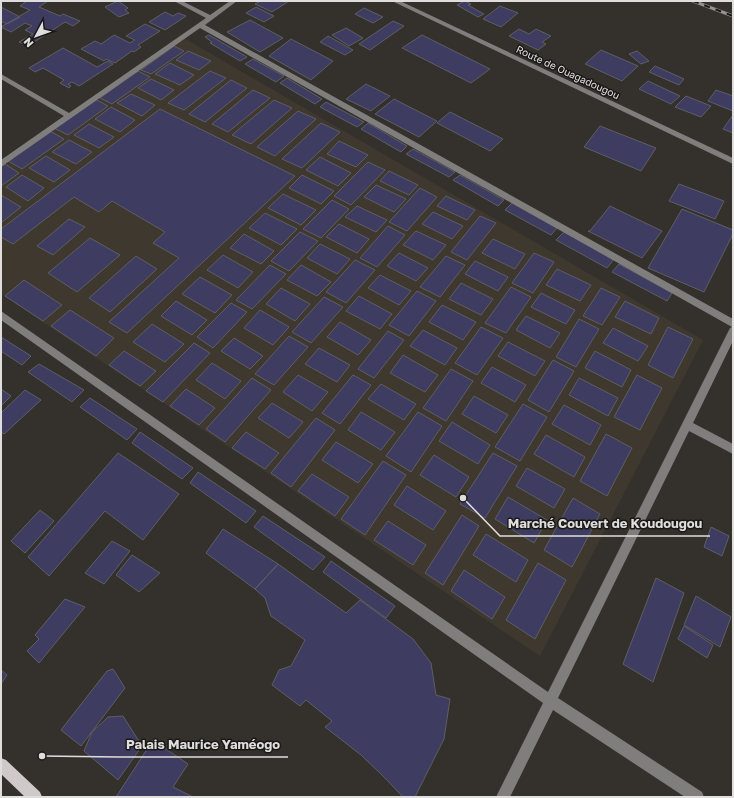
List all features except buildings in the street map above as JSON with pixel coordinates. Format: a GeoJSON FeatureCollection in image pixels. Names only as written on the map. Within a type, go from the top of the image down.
{"type":"FeatureCollection","features":[{"type":"Feature","properties":{"kind":"main road"},"geometry":{"type":"LineString","coordinates":[[1,765],[35,797]]}},
{"type":"Feature","properties":{"kind":"street"},"geometry":{"type":"LineString","coordinates":[[177,1],[210,17]]}},
{"type":"Feature","properties":{"kind":"street"},"geometry":{"type":"LineString","coordinates":[[1,164],[234,1]]}},
{"type":"Feature","properties":{"kind":"street","name":"Route de Ouagadougou"},"geometry":{"type":"LineString","coordinates":[[395,1],[733,161]]}},
{"type":"Feature","properties":{"kind":"street"},"geometry":{"type":"LineString","coordinates":[[200,24],[733,324]]}},
{"type":"Feature","properties":{"kind":"street"},"geometry":{"type":"LineString","coordinates":[[1,76],[69,116]]}},
{"type":"Feature","properties":{"kind":"street"},"geometry":{"type":"LineString","coordinates":[[1,315],[551,701],[697,797]]}},
{"type":"Feature","properties":{"kind":"street"},"geometry":{"type":"LineString","coordinates":[[503,797],[733,331]]}},
{"type":"Feature","properties":{"kind":"street"},"geometry":{"type":"LineString","coordinates":[[686,424],[733,449]]}},
{"type":"Feature","properties":{"kind":"shaded area"},"geometry":{"type":"Polygon","coordinates":[[[184,38],[703,340],[540,656],[1,294],[1,168],[184,38]]]}},
{"type":"Feature","properties":{"kind":"railway"},"geometry":{"type":"LineString","coordinates":[[693,1],[733,16]]}},
{"type":"Feature","properties":{"kind":"place","name":"Marché Couvert de Koudougou"},"geometry":{"type":"Point","coordinates":[463,498]}},
{"type":"Feature","properties":{"kind":"place","name":"Palais Maurice Yaméogo"},"geometry":{"type":"Point","coordinates":[42,756]}}]}
